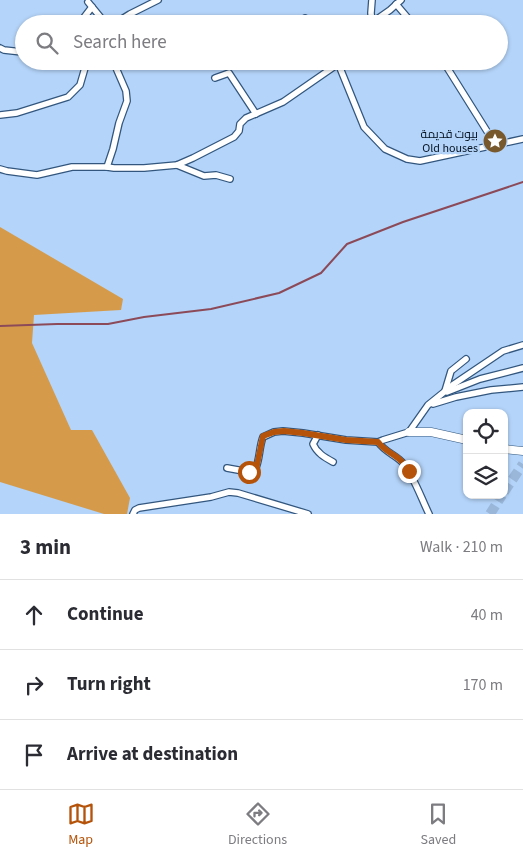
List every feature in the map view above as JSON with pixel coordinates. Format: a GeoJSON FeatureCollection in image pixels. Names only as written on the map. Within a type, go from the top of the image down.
{"type":"FeatureCollection","features":[{"type":"Feature","properties":{"kind":"street"},"geometry":{"type":"LineString","coordinates":[[128,15],[158,0]]}},
{"type":"Feature","properties":{"kind":"street"},"geometry":{"type":"LineString","coordinates":[[371,15],[372,0]]}},
{"type":"Feature","properties":{"kind":"street"},"geometry":{"type":"LineString","coordinates":[[383,15],[398,2],[407,15]]}},
{"type":"Feature","properties":{"kind":"street"},"geometry":{"type":"LineString","coordinates":[[84,15],[90,4],[99,15]]}},
{"type":"Feature","properties":{"kind":"street"},"geometry":{"type":"LineString","coordinates":[[0,48],[15,51]]}},
{"type":"Feature","properties":{"kind":"street"},"geometry":{"type":"LineString","coordinates":[[0,115],[17,112],[68,96],[80,85],[85,70]]}},
{"type":"Feature","properties":{"kind":"street"},"geometry":{"type":"LineString","coordinates":[[107,167],[127,101],[126,91],[117,70]]}},
{"type":"Feature","properties":{"kind":"street"},"geometry":{"type":"LineString","coordinates":[[0,169],[37,175],[72,167],[144,168],[177,165],[234,137],[239,131],[240,124],[246,118],[284,102],[330,70]]}},
{"type":"Feature","properties":{"kind":"street"},"geometry":{"type":"LineString","coordinates":[[341,70],[364,127],[385,149],[407,159],[420,161],[523,139]]}},
{"type":"Feature","properties":{"kind":"street"},"geometry":{"type":"LineString","coordinates":[[449,70],[495,144]]}},
{"type":"Feature","properties":{"kind":"street"},"geometry":{"type":"LineString","coordinates":[[215,78],[229,74],[256,114]]}},
{"type":"Feature","properties":{"kind":"street"},"geometry":{"type":"LineString","coordinates":[[177,165],[204,176],[216,175],[230,179]]}},
{"type":"Feature","properties":{"kind":"street"},"geometry":{"type":"LineString","coordinates":[[409,432],[428,405],[502,351],[523,345]]}},
{"type":"Feature","properties":{"kind":"street"},"geometry":{"type":"LineString","coordinates":[[444,393],[451,371],[466,359]]}},
{"type":"Feature","properties":{"kind":"street"},"geometry":{"type":"LineString","coordinates":[[444,393],[480,379],[523,368]]}},
{"type":"Feature","properties":{"kind":"street"},"geometry":{"type":"LineString","coordinates":[[428,405],[491,390],[523,387]]}},
{"type":"Feature","properties":{"kind":"street"},"geometry":{"type":"LineString","coordinates":[[227,468],[249,472],[255,470],[263,436],[274,432],[303,433],[346,440],[378,442],[409,432],[430,432],[463,439]]}},
{"type":"Feature","properties":{"kind":"street"},"geometry":{"type":"LineString","coordinates":[[318,435],[313,444],[316,450],[332,462]]}},
{"type":"Feature","properties":{"kind":"street"},"geometry":{"type":"LineString","coordinates":[[378,442],[383,449],[404,463],[429,514]]}},
{"type":"Feature","properties":{"kind":"street"},"geometry":{"type":"LineString","coordinates":[[508,449],[523,451]]}},
{"type":"Feature","properties":{"kind":"street"},"geometry":{"type":"LineString","coordinates":[[134,514],[135,510],[139,508],[211,497],[229,492],[308,514]]}},
{"type":"Feature","properties":{"kind":"shaded area"},"geometry":{"type":"Polygon","coordinates":[[[0,227],[123,299],[121,310],[34,315],[32,343],[71,430],[92,430],[130,498],[127,514],[104,514],[0,482],[0,227]]]}},
{"type":"Feature","properties":{"kind":"waterway"},"geometry":{"type":"LineString","coordinates":[[0,326],[108,324],[144,317],[211,309],[279,293],[321,273],[347,244],[403,222],[523,182]]}},
{"type":"Feature","properties":{"kind":"tunnel"},"geometry":{"type":"LineString","coordinates":[[508,486],[523,464]]}},
{"type":"Feature","properties":{"kind":"tunnel"},"geometry":{"type":"LineString","coordinates":[[490,514],[499,499]]}},
{"type":"Feature","properties":{"kind":"place","name":"بيوت قديمة Old houses"},"geometry":{"type":"Point","coordinates":[495,141]}},
{"type":"Feature","properties":{"kind":"route"},"geometry":{"type":"LineString","coordinates":[[249,472],[255,470],[257,465],[263,436],[284,431],[346,440],[378,442],[383,449],[404,463],[409,471]]}}]}
